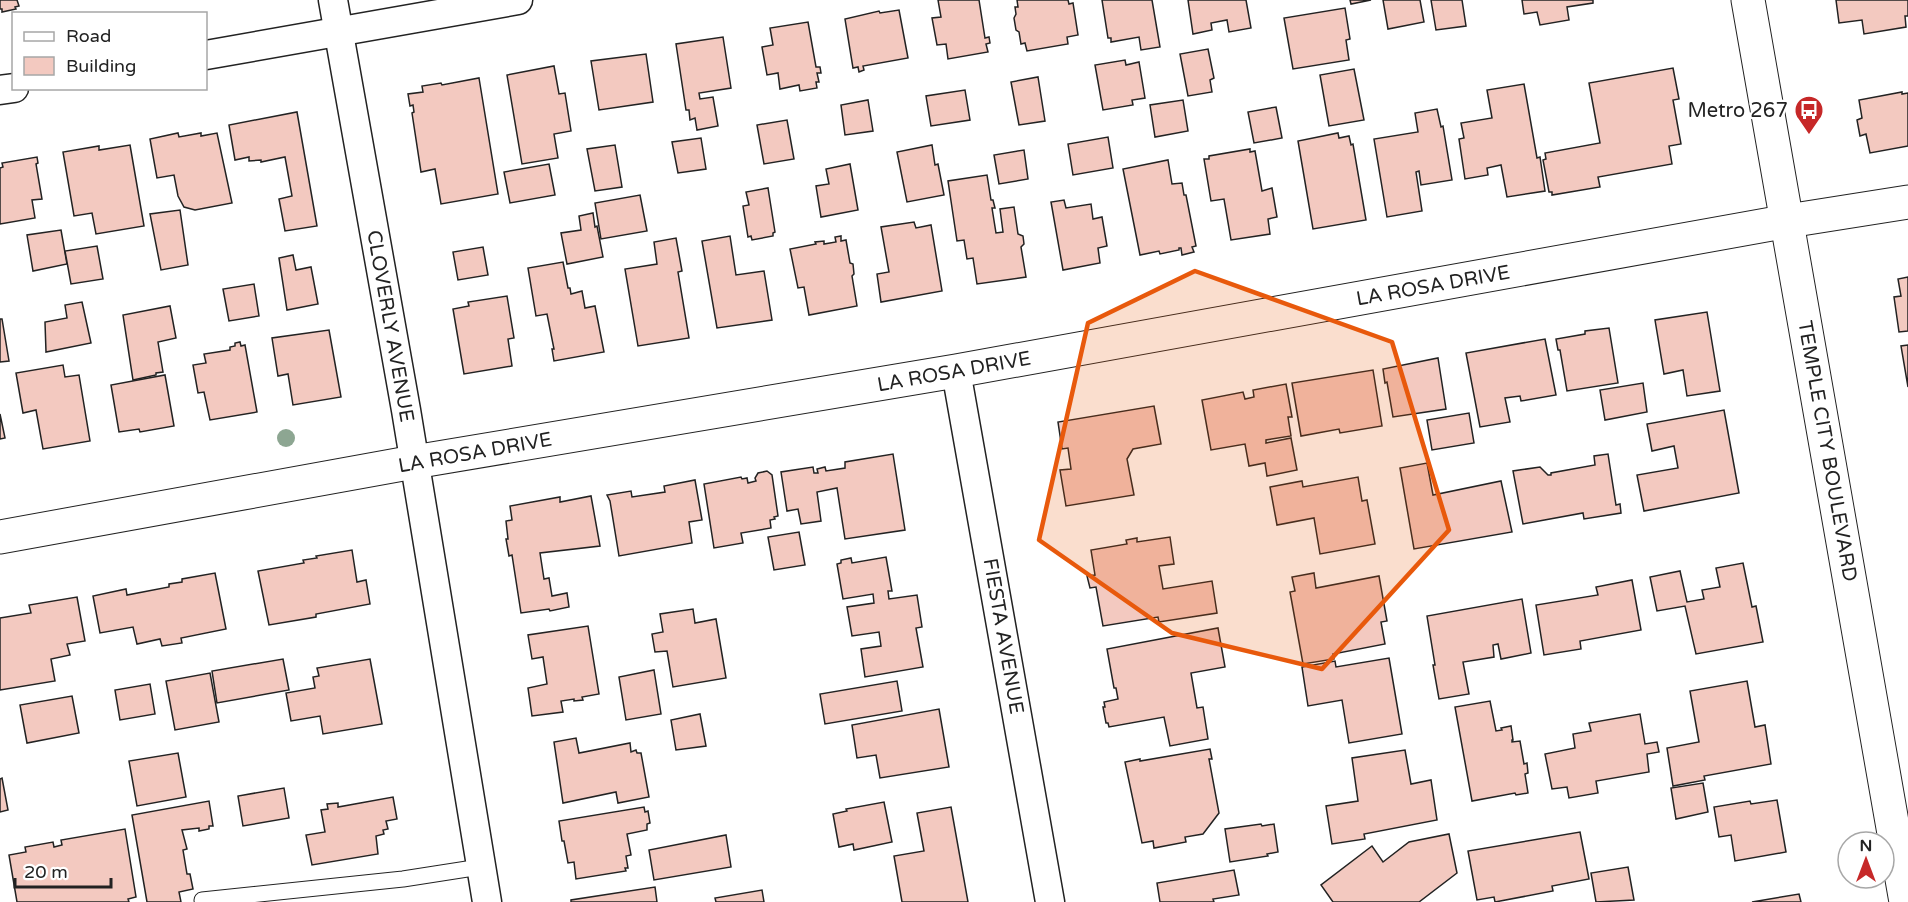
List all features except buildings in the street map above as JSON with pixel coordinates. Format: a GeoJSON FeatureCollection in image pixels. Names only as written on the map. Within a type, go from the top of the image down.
{"type":"FeatureCollection","features":[{"type":"Feature","properties":{"kind":"street","name":"CLOVERLY AVENUE"},"geometry":{"type":"LineString","coordinates":[[333,0],[414,462],[487,902]]}},
{"type":"Feature","properties":{"kind":"street"},"geometry":{"type":"LineString","coordinates":[[207,55],[339,33],[377,23],[518,0]]}},
{"type":"Feature","properties":{"kind":"street","name":"TEMPLE CITY BOULEVARD"},"geometry":{"type":"LineString","coordinates":[[1748,0],[1906,898]]}},
{"type":"Feature","properties":{"kind":"street","name":"LA ROSA DRIVE"},"geometry":{"type":"LineString","coordinates":[[0,537],[414,462],[957,371],[1788,221],[1908,202]]}},
{"type":"Feature","properties":{"kind":"street","name":"FIESTA AVENUE"},"geometry":{"type":"LineString","coordinates":[[957,371],[1050,902]]}},
{"type":"Feature","properties":{"kind":"lane"},"geometry":{"type":"LineString","coordinates":[[202,900],[403,879],[480,867]]}},
{"type":"Feature","properties":{"kind":"highlighted area"},"geometry":{"type":"Polygon","coordinates":[[[1195,271],[1392,342],[1449,530],[1322,669],[1172,633],[1039,540],[1088,323],[1195,271]]]}},
{"type":"Feature","properties":{"kind":"place","name":"Metro 267"},"geometry":{"type":"Point","coordinates":[1809,136]}}]}
